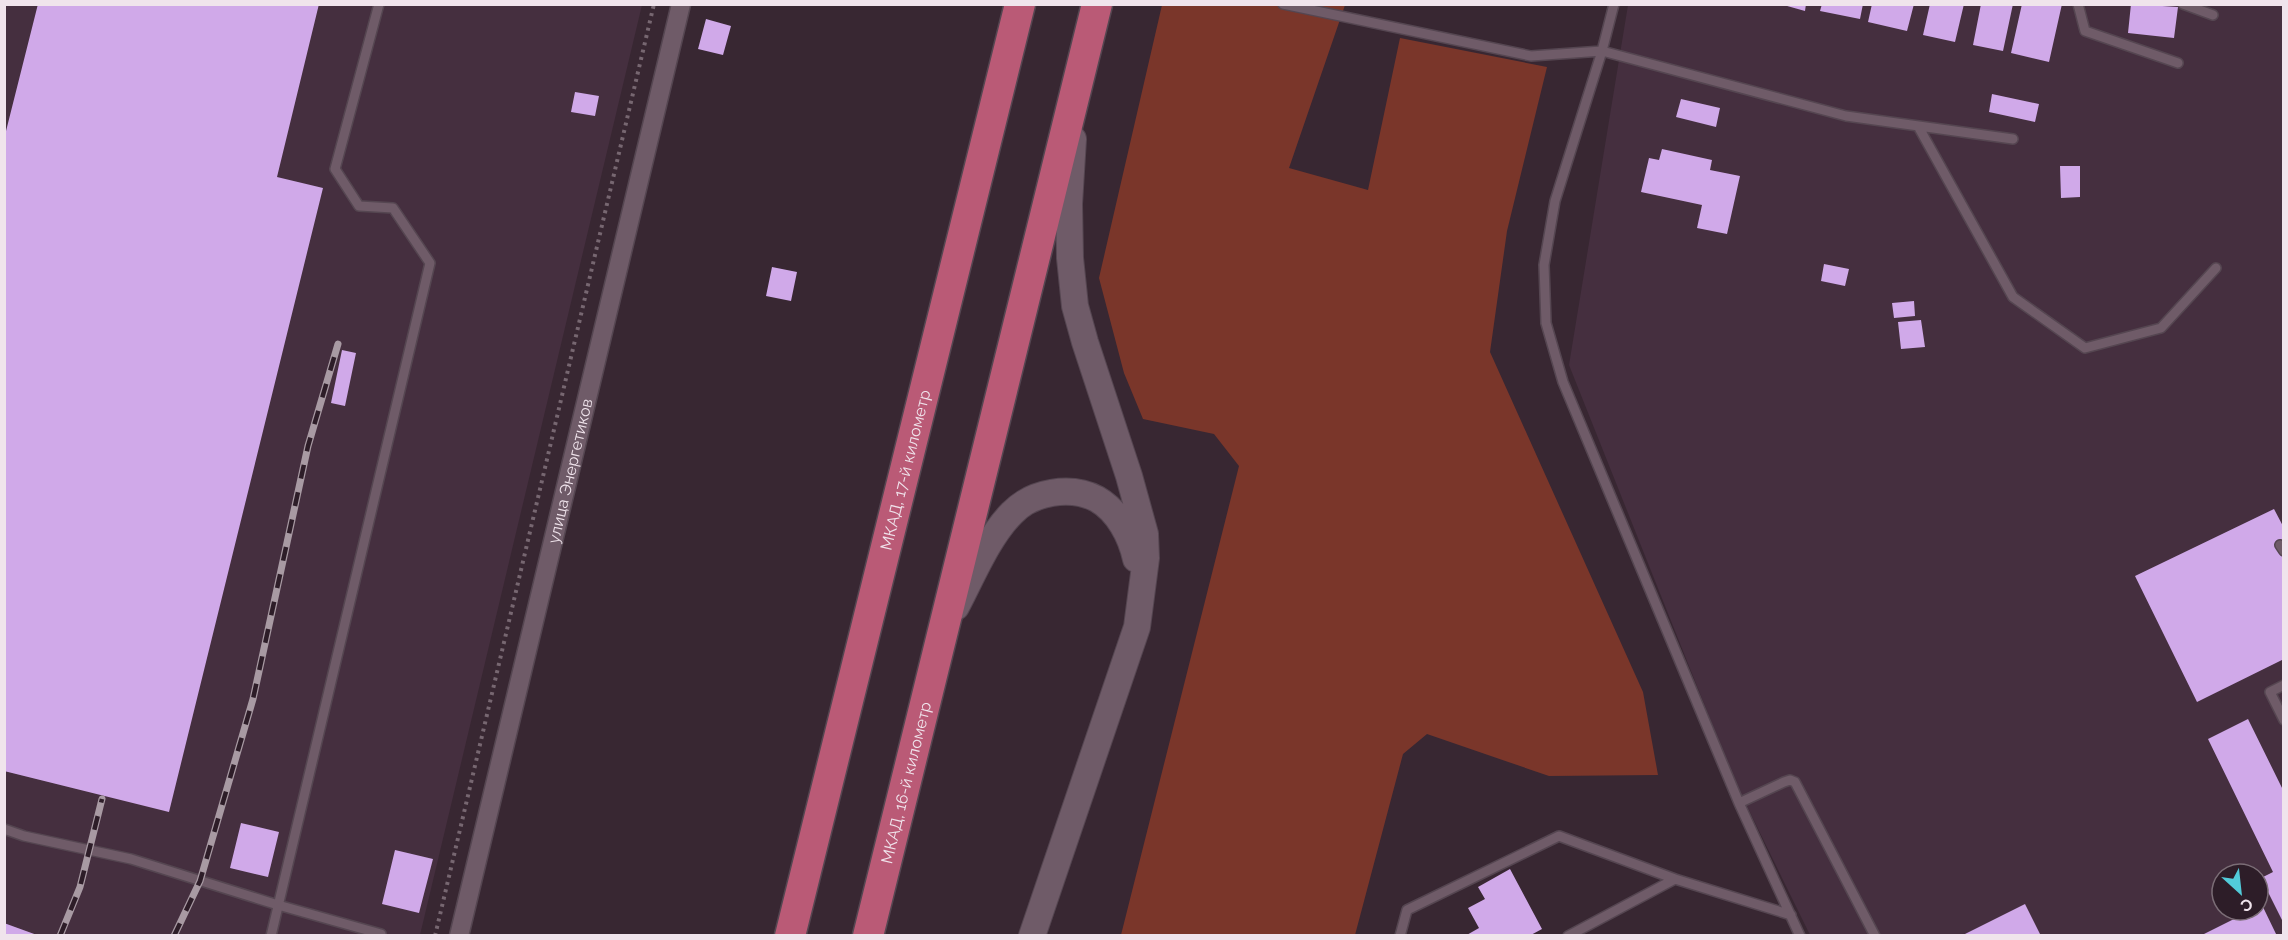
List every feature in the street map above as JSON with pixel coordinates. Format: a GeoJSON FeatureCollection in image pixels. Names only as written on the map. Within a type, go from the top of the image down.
{"type":"FeatureCollection","features":[{"type":"Feature","properties":{"kind":"highway","name":"МКАД, 17-й километр"},"geometry":{"type":"LineString","coordinates":[[790,936],[1020,4]]}},
{"type":"Feature","properties":{"kind":"highway"},"geometry":{"type":"LineString","coordinates":[[942,632],[1097,4]]}},
{"type":"Feature","properties":{"kind":"highway","name":"МКАД, 16-й километр"},"geometry":{"type":"LineString","coordinates":[[868,936],[942,632]]}},
{"type":"Feature","properties":{"kind":"main road"},"geometry":{"type":"LineString","coordinates":[[1032,936],[1137,627],[1146,558],[1145,534],[1129,476],[1084,342],[1075,306],[1070,258],[1069,204],[1076,90]]}},
{"type":"Feature","properties":{"kind":"main road"},"geometry":{"type":"LineString","coordinates":[[942,632],[999,527],[1028,500],[1049,493],[1070,492],[1096,499],[1112,512],[1125,528],[1134,550],[1142,586]]}},
{"type":"Feature","properties":{"kind":"street","name":"улица Энергетиков"},"geometry":{"type":"LineString","coordinates":[[459,936],[681,4]]}},
{"type":"Feature","properties":{"kind":"lane"},"geometry":{"type":"LineString","coordinates":[[271,936],[430,263],[393,208],[359,207],[335,169],[379,4]]}},
{"type":"Feature","properties":{"kind":"lane"},"geometry":{"type":"LineString","coordinates":[[1282,4],[1530,57],[1602,51],[1846,116],[2013,139]]}},
{"type":"Feature","properties":{"kind":"lane"},"geometry":{"type":"LineString","coordinates":[[1614,4],[1602,51],[1555,201],[1544,265],[1546,323],[1563,382],[1739,803],[1800,936]]}},
{"type":"Feature","properties":{"kind":"lane"},"geometry":{"type":"LineString","coordinates":[[2078,4],[2085,31],[2178,63]]}},
{"type":"Feature","properties":{"kind":"lane"},"geometry":{"type":"LineString","coordinates":[[2183,4],[2213,15]]}},
{"type":"Feature","properties":{"kind":"lane"},"geometry":{"type":"LineString","coordinates":[[1918,126],[2013,297],[2085,348],[2161,328],[2216,268]]}},
{"type":"Feature","properties":{"kind":"lane"},"geometry":{"type":"LineString","coordinates":[[2283,685],[2270,693],[2283,720]]}},
{"type":"Feature","properties":{"kind":"lane"},"geometry":{"type":"LineString","coordinates":[[1739,803],[1784,782],[1790,780],[1795,782],[1875,936]]}},
{"type":"Feature","properties":{"kind":"lane"},"geometry":{"type":"LineString","coordinates":[[4,829],[24,836],[131,860],[381,934]]}},
{"type":"Feature","properties":{"kind":"lane"},"geometry":{"type":"LineString","coordinates":[[1400,936],[1407,910],[1559,836],[1675,879],[1791,915]]}},
{"type":"Feature","properties":{"kind":"lane"},"geometry":{"type":"LineString","coordinates":[[1568,936],[1675,879]]}},
{"type":"Feature","properties":{"kind":"path"},"geometry":{"type":"LineString","coordinates":[[435,936],[654,4]]}},
{"type":"Feature","properties":{"kind":"shaded area"},"geometry":{"type":"Polygon","coordinates":[[[5,5],[642,5],[420,935],[5,936],[5,5]]]}},
{"type":"Feature","properties":{"kind":"shaded area"},"geometry":{"type":"Polygon","coordinates":[[[1162,5],[1345,5],[1289,168],[1368,190],[1400,38],[1547,67],[1507,231],[1490,352],[1643,692],[1658,775],[1549,776],[1427,734],[1403,754],[1355,935],[1121,935],[1239,466],[1214,434],[1143,419],[1124,373],[1099,278],[1162,5]]]}},
{"type":"Feature","properties":{"kind":"shaded area"},"geometry":{"type":"Polygon","coordinates":[[[1628,5],[2283,5],[2283,935],[1810,935],[1736,784],[1569,365],[1628,5]]]}},
{"type":"Feature","properties":{"kind":"building"},"geometry":{"type":"Polygon","coordinates":[[[38,4],[319,4],[277,177],[323,188],[169,812],[4,771],[4,139],[38,4]]]}},
{"type":"Feature","properties":{"kind":"building"},"geometry":{"type":"Polygon","coordinates":[[[1780,4],[1806,4],[1805,11],[1780,4]]]}},
{"type":"Feature","properties":{"kind":"building"},"geometry":{"type":"Polygon","coordinates":[[[1822,4],[1863,4],[1860,19],[1820,11],[1822,4]]]}},
{"type":"Feature","properties":{"kind":"building"},"geometry":{"type":"Polygon","coordinates":[[[1872,4],[1914,4],[1907,31],[1868,22],[1872,4]]]}},
{"type":"Feature","properties":{"kind":"building"},"geometry":{"type":"Polygon","coordinates":[[[1930,4],[1964,4],[1955,42],[1923,35],[1930,4]]]}},
{"type":"Feature","properties":{"kind":"building"},"geometry":{"type":"Polygon","coordinates":[[[1981,4],[2013,4],[2003,51],[1973,45],[1981,4]]]}},
{"type":"Feature","properties":{"kind":"building"},"geometry":{"type":"Polygon","coordinates":[[[2022,4],[2062,4],[2049,62],[2011,53],[2022,4]]]}},
{"type":"Feature","properties":{"kind":"building"},"geometry":{"type":"Polygon","coordinates":[[[2131,4],[2178,7],[2174,38],[2128,33],[2131,4]]]}},
{"type":"Feature","properties":{"kind":"building"},"geometry":{"type":"Polygon","coordinates":[[[706,19],[731,26],[723,55],[698,49],[706,19]]]}},
{"type":"Feature","properties":{"kind":"building"},"geometry":{"type":"Polygon","coordinates":[[[575,92],[599,96],[595,116],[571,112],[575,92]]]}},
{"type":"Feature","properties":{"kind":"building"},"geometry":{"type":"Polygon","coordinates":[[[1992,94],[2039,104],[2035,122],[1989,112],[1992,94]]]}},
{"type":"Feature","properties":{"kind":"building"},"geometry":{"type":"Polygon","coordinates":[[[1681,99],[1720,108],[1716,127],[1676,117],[1681,99]]]}},
{"type":"Feature","properties":{"kind":"building"},"geometry":{"type":"Polygon","coordinates":[[[1662,149],[1712,160],[1710,170],[1740,176],[1727,234],[1697,228],[1702,205],[1641,192],[1649,158],[1659,160],[1662,149]]]}},
{"type":"Feature","properties":{"kind":"building"},"geometry":{"type":"Polygon","coordinates":[[[2060,166],[2080,166],[2080,197],[2061,198],[2060,166]]]}},
{"type":"Feature","properties":{"kind":"building"},"geometry":{"type":"Polygon","coordinates":[[[1824,264],[1849,269],[1845,286],[1821,281],[1824,264]]]}},
{"type":"Feature","properties":{"kind":"building"},"geometry":{"type":"Polygon","coordinates":[[[772,267],[797,272],[791,301],[766,296],[772,267]]]}},
{"type":"Feature","properties":{"kind":"building"},"geometry":{"type":"Polygon","coordinates":[[[1914,301],[1915,316],[1894,318],[1892,303],[1914,301]]]}},
{"type":"Feature","properties":{"kind":"building"},"geometry":{"type":"Polygon","coordinates":[[[1921,320],[1925,347],[1901,349],[1898,322],[1921,320]]]}},
{"type":"Feature","properties":{"kind":"building"},"geometry":{"type":"Polygon","coordinates":[[[342,350],[356,353],[345,406],[331,403],[342,350]]]}},
{"type":"Feature","properties":{"kind":"building"},"geometry":{"type":"Polygon","coordinates":[[[2274,509],[2284,528],[2284,659],[2197,702],[2135,576],[2274,509]]]}},
{"type":"Feature","properties":{"kind":"building"},"geometry":{"type":"Polygon","coordinates":[[[2248,719],[2284,792],[2284,924],[2270,896],[2270,874],[2273,872],[2270,862],[2208,739],[2248,719]]]}},
{"type":"Feature","properties":{"kind":"building"},"geometry":{"type":"Polygon","coordinates":[[[241,823],[279,832],[268,877],[230,868],[241,823]]]}},
{"type":"Feature","properties":{"kind":"building"},"geometry":{"type":"Polygon","coordinates":[[[395,850],[433,859],[419,913],[382,904],[395,850]]]}},
{"type":"Feature","properties":{"kind":"building"},"geometry":{"type":"Polygon","coordinates":[[[1510,869],[1542,929],[1529,936],[1465,936],[1479,928],[1468,908],[1485,899],[1478,887],[1510,869]]]}},
{"type":"Feature","properties":{"kind":"building"},"geometry":{"type":"Polygon","coordinates":[[[2025,904],[2041,936],[1961,936],[2025,904]]]}},
{"type":"Feature","properties":{"kind":"building"},"geometry":{"type":"Polygon","coordinates":[[[2228,922],[2270,922],[2277,936],[2200,936],[2228,922]]]}},
{"type":"Feature","properties":{"kind":"building"},"geometry":{"type":"Polygon","coordinates":[[[4,923],[37,935],[37,936],[4,936],[4,923]]]}},
{"type":"Feature","properties":{"kind":"railway"},"geometry":{"type":"LineString","coordinates":[[174,936],[200,881],[253,699],[308,446],[338,344]]}},
{"type":"Feature","properties":{"kind":"railway"},"geometry":{"type":"LineString","coordinates":[[60,936],[80,887],[102,799]]}}]}
